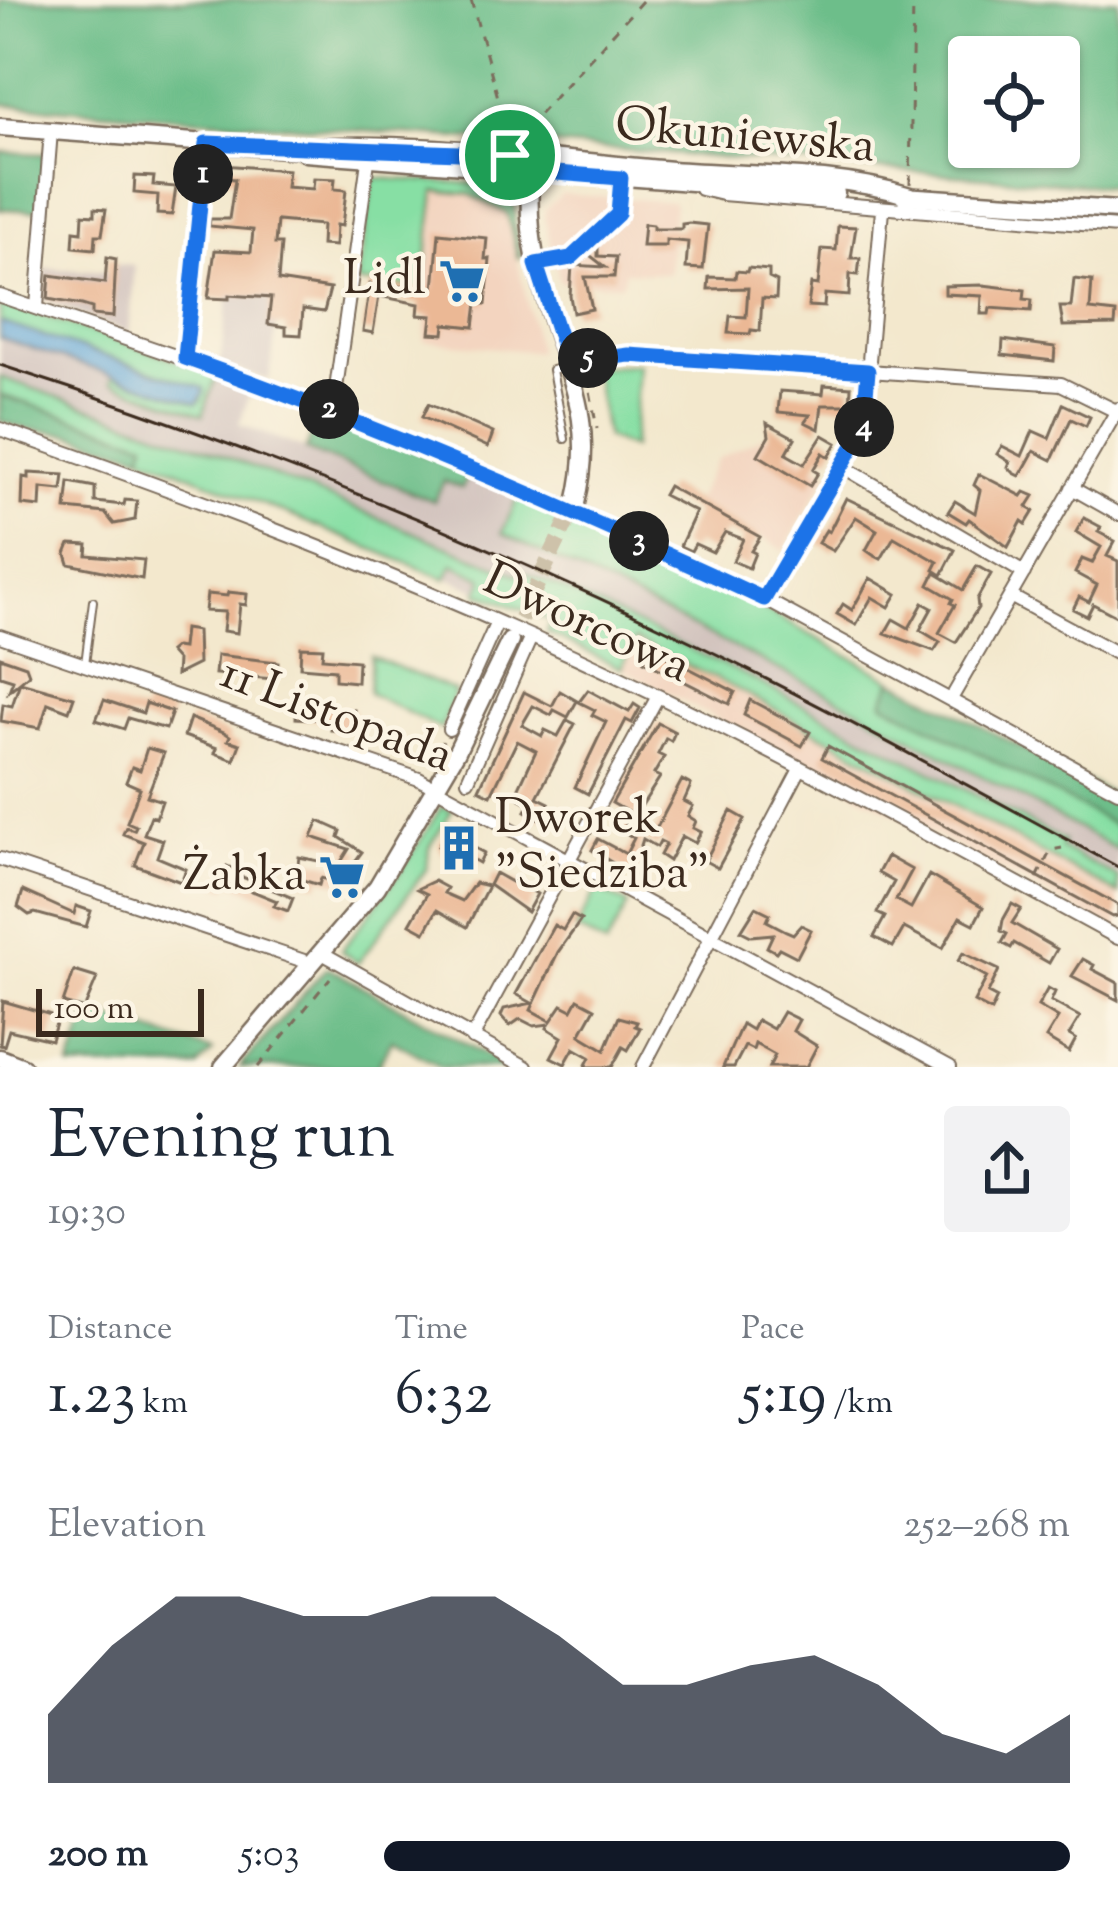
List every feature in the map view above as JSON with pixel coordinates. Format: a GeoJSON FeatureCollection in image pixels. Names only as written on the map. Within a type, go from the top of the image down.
{"type":"FeatureCollection","features":[{"type":"Feature","properties":{"kind":"main road","name":"Okuniewska"},"geometry":{"type":"LineString","coordinates":[[0,128],[286,149],[368,161],[774,175],[910,196]]}},
{"type":"Feature","properties":{"kind":"main road","name":"Okuniewska"},"geometry":{"type":"LineString","coordinates":[[286,149],[511,150],[532,165],[621,178],[1118,210]]}},
{"type":"Feature","properties":{"kind":"main road"},"geometry":{"type":"LineString","coordinates":[[532,165],[527,208],[536,264],[579,395],[585,439],[576,503]]}},
{"type":"Feature","properties":{"kind":"main road"},"geometry":{"type":"LineString","coordinates":[[223,1067],[326,959],[377,887],[510,641]]}},
{"type":"Feature","properties":{"kind":"main road"},"geometry":{"type":"LineString","coordinates":[[0,1058],[23,1067]]}},
{"type":"Feature","properties":{"kind":"street"},"geometry":{"type":"LineString","coordinates":[[37,308],[51,131]]}},
{"type":"Feature","properties":{"kind":"street"},"geometry":{"type":"LineString","coordinates":[[185,358],[206,143]]}},
{"type":"Feature","properties":{"kind":"street"},"geometry":{"type":"LineString","coordinates":[[333,410],[368,161]]}},
{"type":"Feature","properties":{"kind":"street","name":"Okuniewska"},"geometry":{"type":"LineString","coordinates":[[676,182],[722,194],[1118,227]]}},
{"type":"Feature","properties":{"kind":"street"},"geometry":{"type":"LineString","coordinates":[[764,599],[863,430],[882,210]]}},
{"type":"Feature","properties":{"kind":"street"},"geometry":{"type":"LineString","coordinates":[[0,296],[333,410],[576,512],[764,599],[1118,791]]}},
{"type":"Feature","properties":{"kind":"street"},"geometry":{"type":"LineString","coordinates":[[569,364],[629,355],[1061,384],[1118,411],[951,700]]}},
{"type":"Feature","properties":{"kind":"street","name":"Dworcowa"},"geometry":{"type":"LineString","coordinates":[[0,429],[187,494],[497,622],[658,696],[1118,938]]}},
{"type":"Feature","properties":{"kind":"street"},"geometry":{"type":"LineString","coordinates":[[842,466],[1024,573]]}},
{"type":"Feature","properties":{"kind":"street"},"geometry":{"type":"LineString","coordinates":[[1072,488],[1118,514]]}},
{"type":"Feature","properties":{"kind":"street"},"geometry":{"type":"LineString","coordinates":[[1010,596],[1118,654]]}},
{"type":"Feature","properties":{"kind":"street"},"geometry":{"type":"LineString","coordinates":[[449,729],[497,622]]}},
{"type":"Feature","properties":{"kind":"street","name":"11 Listopada"},"geometry":{"type":"LineString","coordinates":[[0,636],[432,781],[569,861],[950,1067]]}},
{"type":"Feature","properties":{"kind":"street"},"geometry":{"type":"LineString","coordinates":[[468,780],[531,638]]}},
{"type":"Feature","properties":{"kind":"street"},"geometry":{"type":"LineString","coordinates":[[472,1037],[658,696]]}},
{"type":"Feature","properties":{"kind":"street"},"geometry":{"type":"LineString","coordinates":[[643,1067],[800,769]]}},
{"type":"Feature","properties":{"kind":"street"},"geometry":{"type":"LineString","coordinates":[[0,860],[326,959],[526,1067]]}},
{"type":"Feature","properties":{"kind":"lane"},"geometry":{"type":"LineString","coordinates":[[536,264],[571,258],[618,214],[621,178],[641,167]]}},
{"type":"Feature","properties":{"kind":"lane"},"geometry":{"type":"LineString","coordinates":[[565,439],[552,370],[569,364]]}},
{"type":"Feature","properties":{"kind":"lane"},"geometry":{"type":"LineString","coordinates":[[85,664],[93,601]]}},
{"type":"Feature","properties":{"kind":"path"},"geometry":{"type":"LineString","coordinates":[[471,0],[511,150]]}},
{"type":"Feature","properties":{"kind":"path"},"geometry":{"type":"LineString","coordinates":[[511,150],[643,0]]}},
{"type":"Feature","properties":{"kind":"path"},"geometry":{"type":"LineString","coordinates":[[910,196],[913,0]]}},
{"type":"Feature","properties":{"kind":"path"},"geometry":{"type":"LineString","coordinates":[[432,781],[449,729]]}},
{"type":"Feature","properties":{"kind":"path"},"geometry":{"type":"LineString","coordinates":[[1030,890],[1051,850],[1062,848]]}},
{"type":"Feature","properties":{"kind":"path"},"geometry":{"type":"LineString","coordinates":[[326,959],[330,979]]}},
{"type":"Feature","properties":{"kind":"path"},"geometry":{"type":"LineString","coordinates":[[308,983],[330,979]]}},
{"type":"Feature","properties":{"kind":"path"},"geometry":{"type":"LineString","coordinates":[[258,1067],[330,979]]}},
{"type":"Feature","properties":{"kind":"shaded area"},"geometry":{"type":"Polygon","coordinates":[[[434,191],[469,194],[507,213],[538,352],[424,341],[429,289],[423,288],[434,191]]]}},
{"type":"Feature","properties":{"kind":"shaded area"},"geometry":{"type":"Polygon","coordinates":[[[562,194],[674,202],[669,274],[625,271],[622,284],[560,282],[544,217],[546,208],[562,194]]]}},
{"type":"Feature","properties":{"kind":"shaded area"},"geometry":{"type":"Polygon","coordinates":[[[115,264],[135,266],[129,333],[43,300],[46,268],[114,273],[115,264]]]}},
{"type":"Feature","properties":{"kind":"shaded area"},"geometry":{"type":"Polygon","coordinates":[[[238,273],[284,277],[269,380],[220,364],[229,295],[238,273]]]}},
{"type":"Feature","properties":{"kind":"shaded area"},"geometry":{"type":"Polygon","coordinates":[[[0,302],[253,386],[239,424],[305,449],[320,412],[469,472],[756,605],[1118,798],[1118,894],[735,688],[635,640],[621,668],[546,632],[550,620],[171,464],[68,434],[0,421],[0,302]]]}},
{"type":"Feature","properties":{"kind":"shaded area"},"geometry":{"type":"Polygon","coordinates":[[[766,435],[829,472],[784,550],[696,500],[717,459],[766,435]]]}},
{"type":"Feature","properties":{"kind":"shaded area"},"geometry":{"type":"Polygon","coordinates":[[[634,639],[735,688],[1118,894],[1118,932],[621,668],[634,639]]]}},
{"type":"Feature","properties":{"kind":"green space"},"geometry":{"type":"Polygon","coordinates":[[[0,0],[1118,0],[1118,187],[0,104],[0,0]]]}},
{"type":"Feature","properties":{"kind":"green space"},"geometry":{"type":"Polygon","coordinates":[[[0,152],[46,154],[41,211],[0,209],[0,152]]]}},
{"type":"Feature","properties":{"kind":"green space"},"geometry":{"type":"Polygon","coordinates":[[[373,178],[499,185],[514,192],[521,256],[518,258],[507,213],[469,194],[435,191],[423,288],[357,283],[373,178]]]}},
{"type":"Feature","properties":{"kind":"green space"},"geometry":{"type":"Polygon","coordinates":[[[0,302],[217,373],[203,415],[111,382],[113,376],[197,402],[203,388],[0,322],[0,302]]]}},
{"type":"Feature","properties":{"kind":"green space"},"geometry":{"type":"Polygon","coordinates":[[[638,364],[632,448],[606,438],[594,372],[599,367],[638,364]]]}},
{"type":"Feature","properties":{"kind":"green space"},"geometry":{"type":"Polygon","coordinates":[[[0,377],[211,450],[518,575],[521,571],[545,581],[745,675],[1064,841],[1061,848],[1118,878],[1118,894],[735,688],[635,640],[621,668],[546,632],[550,620],[478,593],[484,579],[453,564],[446,579],[142,455],[145,442],[0,395],[0,377]]]}},
{"type":"Feature","properties":{"kind":"green space"},"geometry":{"type":"Polygon","coordinates":[[[0,395],[146,442],[142,455],[0,421],[0,395]]]}},
{"type":"Feature","properties":{"kind":"green space"},"geometry":{"type":"Polygon","coordinates":[[[320,412],[469,472],[462,488],[444,481],[434,501],[306,450],[320,412]]]}},
{"type":"Feature","properties":{"kind":"green space"},"geometry":{"type":"Polygon","coordinates":[[[519,495],[756,605],[893,680],[883,702],[1118,827],[1118,850],[851,705],[502,533],[519,495]]]}},
{"type":"Feature","properties":{"kind":"green space"},"geometry":{"type":"Polygon","coordinates":[[[371,656],[455,691],[441,729],[369,693],[371,656]]]}},
{"type":"Feature","properties":{"kind":"green space"},"geometry":{"type":"Polygon","coordinates":[[[893,680],[1118,798],[1118,827],[883,702],[893,680]]]}},
{"type":"Feature","properties":{"kind":"green space"},"geometry":{"type":"Polygon","coordinates":[[[441,807],[452,810],[429,848],[427,868],[358,963],[341,951],[402,870],[441,807]]]}},
{"type":"Feature","properties":{"kind":"green space"},"geometry":{"type":"Polygon","coordinates":[[[597,889],[628,905],[606,946],[576,929],[597,889]]]}},
{"type":"Feature","properties":{"kind":"green space"},"geometry":{"type":"Polygon","coordinates":[[[326,968],[508,1067],[441,1067],[392,1040],[377,1067],[240,1067],[326,968]]]}},
{"type":"Feature","properties":{"kind":"green space"},"geometry":{"type":"Polygon","coordinates":[[[89,1011],[213,1051],[198,1067],[70,1067],[89,1011]]]}},
{"type":"Feature","properties":{"kind":"water"},"geometry":{"type":"Polygon","coordinates":[[[0,322],[204,388],[204,393],[197,403],[0,338],[0,322]]]}},
{"type":"Feature","properties":{"kind":"building"},"geometry":{"type":"Polygon","coordinates":[[[222,165],[288,170],[286,187],[313,189],[314,178],[335,179],[334,189],[346,190],[335,246],[321,245],[322,225],[277,221],[275,244],[281,244],[278,281],[330,289],[324,312],[303,309],[301,335],[286,334],[286,327],[268,324],[271,298],[208,298],[215,250],[251,252],[253,230],[209,226],[210,219],[229,219],[235,179],[221,178],[222,165]]]}},
{"type":"Feature","properties":{"kind":"building"},"geometry":{"type":"Polygon","coordinates":[[[135,176],[154,177],[153,185],[176,187],[172,215],[157,214],[158,195],[134,193],[135,176]]]}},
{"type":"Feature","properties":{"kind":"building"},"geometry":{"type":"Polygon","coordinates":[[[95,208],[106,209],[95,249],[73,247],[74,231],[82,232],[83,214],[95,215],[95,208]]]}},
{"type":"Feature","properties":{"kind":"building"},"geometry":{"type":"Polygon","coordinates":[[[644,224],[653,229],[682,229],[682,224],[708,225],[703,269],[686,268],[688,242],[666,240],[666,246],[642,246],[644,224]]]}},
{"type":"Feature","properties":{"kind":"building"},"geometry":{"type":"Polygon","coordinates":[[[838,226],[856,227],[851,258],[860,258],[858,275],[850,274],[849,296],[825,294],[824,307],[808,306],[811,284],[818,285],[822,249],[836,250],[838,226]]]}},
{"type":"Feature","properties":{"kind":"building","name":"Lidl"},"geometry":{"type":"Polygon","coordinates":[[[439,233],[487,238],[486,304],[477,303],[474,327],[445,324],[444,334],[430,333],[432,316],[418,315],[419,304],[379,296],[373,333],[363,331],[370,284],[434,289],[439,233]]]}},
{"type":"Feature","properties":{"kind":"building"},"geometry":{"type":"Polygon","coordinates":[[[603,239],[598,256],[616,257],[614,277],[585,277],[592,309],[573,313],[572,265],[605,267],[587,253],[603,239]]]}},
{"type":"Feature","properties":{"kind":"building"},"geometry":{"type":"Polygon","coordinates":[[[107,257],[116,259],[113,317],[92,315],[92,308],[48,299],[50,275],[105,283],[107,257]]]}},
{"type":"Feature","properties":{"kind":"building"},"geometry":{"type":"Polygon","coordinates":[[[748,268],[769,270],[769,278],[777,282],[776,299],[762,298],[760,331],[728,333],[730,316],[746,317],[748,288],[708,289],[709,277],[735,278],[736,271],[747,272],[748,268]]]}},
{"type":"Feature","properties":{"kind":"building"},"geometry":{"type":"Polygon","coordinates":[[[1074,279],[1092,281],[1090,310],[1116,313],[1115,325],[1063,326],[1060,307],[1071,307],[1074,279]]]}},
{"type":"Feature","properties":{"kind":"building"},"geometry":{"type":"Polygon","coordinates":[[[945,286],[1025,290],[1024,299],[1032,300],[1031,311],[990,308],[989,314],[981,314],[982,296],[945,294],[945,286]]]}},
{"type":"Feature","properties":{"kind":"building"},"geometry":{"type":"Polygon","coordinates":[[[1003,340],[1055,347],[1054,361],[1002,355],[1003,340]]]}},
{"type":"Feature","properties":{"kind":"building"},"geometry":{"type":"Polygon","coordinates":[[[824,385],[851,387],[850,405],[822,405],[819,429],[805,422],[810,415],[778,412],[780,391],[823,394],[824,385]]]}},
{"type":"Feature","properties":{"kind":"building"},"geometry":{"type":"Polygon","coordinates":[[[428,404],[493,433],[488,447],[422,417],[428,404]]]}},
{"type":"Feature","properties":{"kind":"building"},"geometry":{"type":"Polygon","coordinates":[[[1063,404],[1090,417],[1086,426],[1071,419],[1052,460],[1034,451],[1020,476],[1014,473],[1010,462],[997,454],[1002,446],[1022,456],[1033,431],[1049,438],[1063,404]]]}},
{"type":"Feature","properties":{"kind":"building"},"geometry":{"type":"Polygon","coordinates":[[[767,423],[795,438],[786,454],[804,464],[823,435],[837,443],[829,457],[823,453],[810,486],[758,455],[769,436],[767,423]]]}},
{"type":"Feature","properties":{"kind":"building"},"geometry":{"type":"Polygon","coordinates":[[[29,473],[64,475],[62,490],[41,488],[40,507],[22,505],[23,477],[29,478],[29,473]]]}},
{"type":"Feature","properties":{"kind":"building"},"geometry":{"type":"Polygon","coordinates":[[[979,474],[1022,496],[1025,492],[1034,496],[1027,507],[1034,511],[1026,524],[1022,521],[1008,547],[969,519],[966,523],[948,512],[955,501],[975,513],[980,490],[974,485],[979,474]]]}},
{"type":"Feature","properties":{"kind":"building"},"geometry":{"type":"Polygon","coordinates":[[[69,482],[95,487],[95,502],[124,505],[125,500],[137,501],[135,520],[114,524],[105,513],[66,509],[69,482]]]}},
{"type":"Feature","properties":{"kind":"building"},"geometry":{"type":"Polygon","coordinates":[[[668,486],[760,537],[751,551],[755,553],[749,568],[733,561],[743,539],[725,532],[713,552],[695,544],[691,551],[680,546],[696,512],[663,495],[668,486]]]}},
{"type":"Feature","properties":{"kind":"building"},"geometry":{"type":"Polygon","coordinates":[[[846,498],[955,550],[942,575],[934,570],[938,562],[894,537],[881,559],[873,555],[866,550],[877,530],[856,517],[833,551],[818,543],[846,498]]]}},
{"type":"Feature","properties":{"kind":"building"},"geometry":{"type":"Polygon","coordinates":[[[1084,518],[1115,541],[1107,556],[1118,561],[1118,617],[1093,604],[1087,616],[1073,609],[1079,597],[1089,602],[1097,585],[1075,573],[1082,559],[1092,563],[1101,547],[1076,532],[1084,518]]]}},
{"type":"Feature","properties":{"kind":"building"},"geometry":{"type":"Polygon","coordinates":[[[70,544],[88,545],[87,555],[144,560],[142,579],[69,564],[70,544]]]}},
{"type":"Feature","properties":{"kind":"building"},"geometry":{"type":"Polygon","coordinates":[[[977,566],[991,574],[977,599],[978,608],[956,642],[939,633],[955,605],[953,599],[929,585],[935,573],[963,590],[977,566]]]}},
{"type":"Feature","properties":{"kind":"building"},"geometry":{"type":"Polygon","coordinates":[[[870,578],[897,594],[889,607],[872,597],[856,625],[837,614],[843,604],[852,610],[870,578]]]}},
{"type":"Feature","properties":{"kind":"building"},"geometry":{"type":"Polygon","coordinates":[[[228,592],[247,594],[246,605],[240,604],[237,633],[223,631],[225,612],[205,611],[207,594],[227,596],[228,592]]]}},
{"type":"Feature","properties":{"kind":"building"},"geometry":{"type":"Polygon","coordinates":[[[923,603],[932,608],[920,630],[940,642],[934,651],[885,633],[893,619],[909,628],[923,603]]]}},
{"type":"Feature","properties":{"kind":"building"},"geometry":{"type":"Polygon","coordinates":[[[184,629],[197,631],[198,664],[176,675],[177,661],[169,652],[182,648],[184,629]]]}},
{"type":"Feature","properties":{"kind":"building"},"geometry":{"type":"Polygon","coordinates":[[[301,647],[323,648],[322,658],[358,661],[357,682],[335,680],[335,670],[300,667],[301,647]]]}},
{"type":"Feature","properties":{"kind":"building"},"geometry":{"type":"Polygon","coordinates":[[[650,648],[735,692],[729,704],[644,661],[650,648]]]}},
{"type":"Feature","properties":{"kind":"building"},"geometry":{"type":"Polygon","coordinates":[[[217,655],[278,662],[277,675],[274,679],[215,674],[217,655]]]}},
{"type":"Feature","properties":{"kind":"building"},"geometry":{"type":"Polygon","coordinates":[[[0,657],[26,666],[29,674],[9,691],[13,680],[0,676],[0,657]]]}},
{"type":"Feature","properties":{"kind":"building"},"geometry":{"type":"Polygon","coordinates":[[[20,682],[74,697],[69,711],[48,703],[40,728],[1,721],[3,704],[12,706],[20,682]]]}},
{"type":"Feature","properties":{"kind":"building"},"geometry":{"type":"Polygon","coordinates":[[[588,690],[629,712],[634,704],[640,708],[632,723],[626,720],[588,794],[575,787],[606,722],[579,702],[588,690]]]}},
{"type":"Feature","properties":{"kind":"building"},"geometry":{"type":"Polygon","coordinates":[[[560,691],[577,701],[568,717],[533,706],[522,725],[542,736],[545,730],[558,736],[567,720],[575,724],[537,797],[549,803],[540,819],[526,811],[530,804],[515,796],[536,751],[517,741],[491,795],[479,789],[524,692],[552,706],[560,691]]]}},
{"type":"Feature","properties":{"kind":"building"},"geometry":{"type":"Polygon","coordinates":[[[297,697],[319,699],[319,708],[354,710],[353,731],[331,730],[331,720],[296,718],[297,697]]]}},
{"type":"Feature","properties":{"kind":"building"},"geometry":{"type":"Polygon","coordinates":[[[104,700],[143,713],[146,703],[172,712],[166,729],[128,718],[124,729],[96,720],[104,700]]]}},
{"type":"Feature","properties":{"kind":"building"},"geometry":{"type":"Polygon","coordinates":[[[750,700],[810,732],[802,746],[744,715],[750,700]]]}},
{"type":"Feature","properties":{"kind":"building"},"geometry":{"type":"Polygon","coordinates":[[[190,718],[240,744],[234,760],[184,736],[190,718]]]}},
{"type":"Feature","properties":{"kind":"building"},"geometry":{"type":"Polygon","coordinates":[[[658,723],[675,732],[658,754],[664,757],[654,774],[660,777],[635,816],[612,803],[658,723]]]}},
{"type":"Feature","properties":{"kind":"building"},"geometry":{"type":"Polygon","coordinates":[[[828,746],[1118,905],[1118,916],[1112,917],[822,758],[828,746]]]}},
{"type":"Feature","properties":{"kind":"building"},"geometry":{"type":"Polygon","coordinates":[[[147,748],[164,753],[147,796],[162,801],[144,834],[163,840],[157,857],[186,869],[181,882],[135,865],[144,842],[123,834],[126,827],[134,830],[136,826],[127,822],[140,788],[126,782],[132,767],[140,770],[147,748]]]}},
{"type":"Feature","properties":{"kind":"building"},"geometry":{"type":"Polygon","coordinates":[[[682,780],[691,785],[684,801],[693,806],[688,816],[696,821],[693,828],[701,832],[695,843],[682,836],[669,861],[660,855],[666,844],[660,841],[657,847],[643,839],[636,861],[642,864],[635,877],[592,850],[598,839],[626,854],[634,838],[622,831],[627,821],[640,828],[643,822],[647,824],[645,831],[653,835],[682,780]]]}},
{"type":"Feature","properties":{"kind":"building"},"geometry":{"type":"Polygon","coordinates":[[[731,811],[745,819],[718,868],[705,861],[731,811]]]}},
{"type":"Feature","properties":{"kind":"building"},"geometry":{"type":"Polygon","coordinates":[[[319,821],[341,831],[339,837],[362,852],[339,883],[321,878],[319,885],[296,878],[299,857],[339,865],[349,849],[312,837],[319,821]]]}},
{"type":"Feature","properties":{"kind":"building","name":"Dworek \"Siedziba\""},"geometry":{"type":"Polygon","coordinates":[[[445,832],[484,853],[479,863],[472,859],[468,866],[440,851],[445,832]]]}},
{"type":"Feature","properties":{"kind":"building"},"geometry":{"type":"Polygon","coordinates":[[[887,856],[912,870],[896,900],[911,908],[929,875],[983,907],[974,924],[960,917],[943,948],[904,928],[893,947],[874,937],[885,917],[877,913],[894,882],[878,873],[887,856]]]}},
{"type":"Feature","properties":{"kind":"building"},"geometry":{"type":"Polygon","coordinates":[[[227,866],[235,874],[293,898],[288,911],[274,906],[277,901],[230,882],[227,889],[219,886],[227,866]]]}},
{"type":"Feature","properties":{"kind":"building"},"geometry":{"type":"Polygon","coordinates":[[[495,873],[537,894],[527,912],[489,885],[495,873]]]}},
{"type":"Feature","properties":{"kind":"building"},"geometry":{"type":"Polygon","coordinates":[[[434,881],[447,888],[444,893],[462,901],[475,883],[488,886],[467,927],[437,910],[425,932],[410,924],[427,894],[417,889],[434,881]]]}},
{"type":"Feature","properties":{"kind":"building"},"geometry":{"type":"Polygon","coordinates":[[[23,891],[74,914],[76,906],[91,911],[86,927],[29,915],[18,907],[23,891]]]}},
{"type":"Feature","properties":{"kind":"building"},"geometry":{"type":"Polygon","coordinates":[[[1012,904],[1021,909],[1012,923],[1057,949],[1049,963],[1014,943],[1011,948],[1002,943],[1007,934],[1001,931],[1003,920],[1012,904]]]}},
{"type":"Feature","properties":{"kind":"building"},"geometry":{"type":"Polygon","coordinates":[[[756,907],[770,914],[767,921],[793,934],[801,925],[811,930],[797,957],[767,947],[773,934],[751,936],[741,931],[756,907]]]}},
{"type":"Feature","properties":{"kind":"building"},"geometry":{"type":"Polygon","coordinates":[[[572,915],[581,920],[558,952],[531,1010],[551,1021],[562,1005],[572,1010],[578,999],[595,1008],[580,1035],[605,1050],[619,1017],[637,1022],[640,1028],[632,1043],[628,1050],[623,1047],[612,1067],[585,1067],[590,1057],[574,1048],[565,1064],[551,1057],[562,1037],[547,1028],[549,1024],[534,1026],[520,1019],[510,1026],[501,1016],[504,1009],[532,1003],[516,994],[554,925],[563,930],[572,915]]]}},
{"type":"Feature","properties":{"kind":"building"},"geometry":{"type":"Polygon","coordinates":[[[963,953],[999,970],[988,993],[997,998],[991,1011],[974,1002],[987,977],[958,961],[963,953]]]}},
{"type":"Feature","properties":{"kind":"building"},"geometry":{"type":"Polygon","coordinates":[[[1083,959],[1118,983],[1118,1000],[1072,976],[1083,959]]]}},
{"type":"Feature","properties":{"kind":"building"},"geometry":{"type":"Polygon","coordinates":[[[74,971],[97,978],[84,1009],[63,1003],[74,971]]]}},
{"type":"Feature","properties":{"kind":"building"},"geometry":{"type":"Polygon","coordinates":[[[1048,988],[1055,992],[1051,1001],[1080,1017],[1069,1035],[1076,1039],[1069,1052],[1046,1038],[1058,1018],[1038,1006],[1048,988]]]}},
{"type":"Feature","properties":{"kind":"building"},"geometry":{"type":"Polygon","coordinates":[[[3,1001],[58,1017],[51,1040],[9,1030],[4,1046],[0,1045],[3,1001]]]}},
{"type":"Feature","properties":{"kind":"building"},"geometry":{"type":"Polygon","coordinates":[[[783,1012],[799,1020],[793,1031],[817,1046],[806,1067],[769,1067],[775,1055],[755,1044],[753,1050],[745,1046],[734,1067],[723,1067],[742,1024],[752,1030],[757,1020],[773,1029],[783,1012]]]}},
{"type":"Feature","properties":{"kind":"tunnel"},"geometry":{"type":"LineString","coordinates":[[510,641],[576,503]]}},
{"type":"Feature","properties":{"kind":"railway"},"geometry":{"type":"LineString","coordinates":[[0,365],[267,459],[529,567],[753,672],[1118,867]]}},
{"type":"Feature","properties":{"kind":"place","name":"Lidl"},"geometry":{"type":"Point","coordinates":[462,281]}},
{"type":"Feature","properties":{"kind":"place","name":"Dworek \"Siedziba\""},"geometry":{"type":"Point","coordinates":[459,848]}},
{"type":"Feature","properties":{"kind":"place","name":"Żabka"},"geometry":{"type":"Point","coordinates":[342,877]}},
{"type":"Feature","properties":{"kind":"route"},"geometry":{"type":"LineString","coordinates":[[206,143],[510,155],[532,159],[531,171],[621,178],[618,214],[571,258],[536,264],[568,363],[629,355],[868,371],[863,430],[764,599],[576,512],[333,410],[185,358],[206,143]]}}]}
